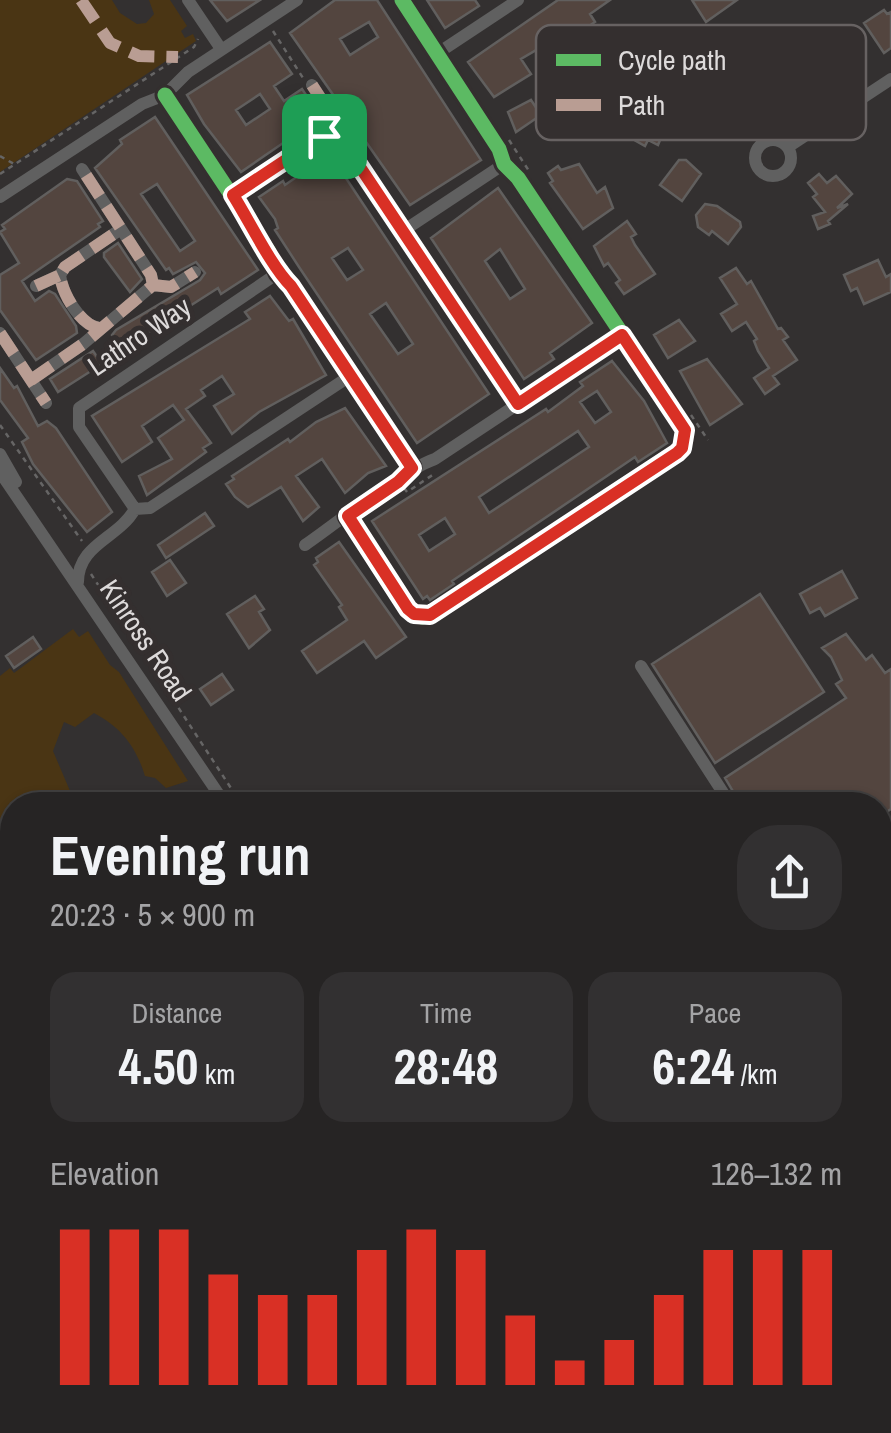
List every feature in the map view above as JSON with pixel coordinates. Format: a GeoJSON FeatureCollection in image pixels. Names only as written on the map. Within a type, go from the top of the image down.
{"type":"FeatureCollection","features":[{"type":"Feature","properties":{"kind":"street"},"geometry":{"type":"LineString","coordinates":[[188,0],[221,49]]}},
{"type":"Feature","properties":{"kind":"street"},"geometry":{"type":"LineString","coordinates":[[0,197],[142,104],[165,95],[188,72],[297,0]]}},
{"type":"Feature","properties":{"kind":"street"},"geometry":{"type":"LineString","coordinates":[[348,516],[408,609],[414,614],[430,615],[677,453],[682,448],[685,430],[518,178],[504,164],[499,149],[402,0]]}},
{"type":"Feature","properties":{"kind":"street"},"geometry":{"type":"LineString","coordinates":[[438,53],[518,0]]}},
{"type":"Feature","properties":{"kind":"street"},"geometry":{"type":"LineString","coordinates":[[866,96],[891,79]]}},
{"type":"Feature","properties":{"kind":"street"},"geometry":{"type":"LineString","coordinates":[[312,85],[334,119],[332,134]]}},
{"type":"Feature","properties":{"kind":"street"},"geometry":{"type":"LineString","coordinates":[[165,95],[270,252],[278,274],[291,286],[412,468]]}},
{"type":"Feature","properties":{"kind":"street"},"geometry":{"type":"LineString","coordinates":[[233,195],[313,142],[332,134]]}},
{"type":"Feature","properties":{"kind":"street"},"geometry":{"type":"LineString","coordinates":[[332,134],[344,143],[518,404]]}},
{"type":"Feature","properties":{"kind":"street"},"geometry":{"type":"LineString","coordinates":[[788,147],[799,140]]}},
{"type":"Feature","properties":{"kind":"street"},"geometry":{"type":"LineString","coordinates":[[402,231],[504,164]]}},
{"type":"Feature","properties":{"kind":"street"},"geometry":{"type":"LineString","coordinates":[[82,170],[151,275],[153,285]]}},
{"type":"Feature","properties":{"kind":"street"},"geometry":{"type":"LineString","coordinates":[[36,286],[60,275],[65,267],[121,229]]}},
{"type":"Feature","properties":{"kind":"street"},"geometry":{"type":"LineString","coordinates":[[31,380],[83,344],[153,285],[170,287],[195,272]]}},
{"type":"Feature","properties":{"kind":"street","name":"Lathro Way"},"geometry":{"type":"LineString","coordinates":[[135,509],[79,427],[78,408],[278,274]]}},
{"type":"Feature","properties":{"kind":"street"},"geometry":{"type":"LineString","coordinates":[[60,275],[64,290],[86,322],[99,328]]}},
{"type":"Feature","properties":{"kind":"street"},"geometry":{"type":"LineString","coordinates":[[0,333],[46,403]]}},
{"type":"Feature","properties":{"kind":"street"},"geometry":{"type":"LineString","coordinates":[[305,545],[398,482],[412,468],[435,460],[622,335]]}},
{"type":"Feature","properties":{"kind":"street"},"geometry":{"type":"LineString","coordinates":[[78,582],[79,566],[124,526],[135,509],[150,508],[350,376]]}},
{"type":"Feature","properties":{"kind":"street","name":"Kinross Road"},"geometry":{"type":"LineString","coordinates":[[0,454],[25,504]]}},
{"type":"Feature","properties":{"kind":"street","name":"Kinross Road"},"geometry":{"type":"LineString","coordinates":[[0,472],[217,792]]}},
{"type":"Feature","properties":{"kind":"street"},"geometry":{"type":"LineString","coordinates":[[51,544],[88,556]]}},
{"type":"Feature","properties":{"kind":"street"},"geometry":{"type":"LineString","coordinates":[[641,666],[722,792]]}},
{"type":"Feature","properties":{"kind":"path"},"geometry":{"type":"LineString","coordinates":[[270,28],[298,74],[312,85]]}},
{"type":"Feature","properties":{"kind":"path"},"geometry":{"type":"LineString","coordinates":[[0,174],[199,42],[193,29]]}},
{"type":"Feature","properties":{"kind":"path"},"geometry":{"type":"LineString","coordinates":[[138,83],[144,92]]}},
{"type":"Feature","properties":{"kind":"path"},"geometry":{"type":"LineString","coordinates":[[0,156],[14,165]]}},
{"type":"Feature","properties":{"kind":"path"},"geometry":{"type":"LineString","coordinates":[[88,556],[99,589],[233,792]]}},
{"type":"Feature","properties":{"kind":"shaded area"},"geometry":{"type":"Polygon","coordinates":[[[0,0],[112,0],[120,13],[137,24],[146,23],[154,14],[149,0],[170,0],[187,26],[181,31],[185,38],[193,34],[196,41],[0,172],[0,0]]]}},
{"type":"Feature","properties":{"kind":"shaded area"},"geometry":{"type":"Polygon","coordinates":[[[73,629],[79,637],[88,631],[119,672],[188,781],[166,788],[155,778],[145,776],[127,739],[94,713],[75,727],[64,722],[53,751],[70,792],[0,792],[0,676],[10,668],[14,673],[73,629]]]}},
{"type":"Feature","properties":{"kind":"building"},"geometry":{"type":"Polygon","coordinates":[[[210,0],[260,0],[227,21],[210,0]]]}},
{"type":"Feature","properties":{"kind":"building"},"geometry":{"type":"Polygon","coordinates":[[[335,0],[377,0],[481,160],[410,205],[290,33],[335,0]],[[369,22],[340,39],[350,55],[378,37],[369,22]]]}},
{"type":"Feature","properties":{"kind":"building"},"geometry":{"type":"Polygon","coordinates":[[[427,0],[475,0],[479,6],[445,28],[427,0]]]}},
{"type":"Feature","properties":{"kind":"building"},"geometry":{"type":"Polygon","coordinates":[[[558,0],[610,0],[590,14],[595,22],[590,25],[536,25],[536,50],[521,59],[531,74],[494,97],[468,62],[558,0]]]}},
{"type":"Feature","properties":{"kind":"building"},"geometry":{"type":"Polygon","coordinates":[[[692,0],[737,0],[706,22],[692,0]]]}},
{"type":"Feature","properties":{"kind":"building"},"geometry":{"type":"Polygon","coordinates":[[[884,10],[887,14],[891,12],[891,48],[884,53],[864,23],[884,10]]]}},
{"type":"Feature","properties":{"kind":"building"},"geometry":{"type":"Polygon","coordinates":[[[270,42],[292,74],[274,86],[284,101],[302,89],[321,117],[241,172],[187,95],[270,42]],[[260,94],[236,110],[246,125],[270,109],[260,94]]]}},
{"type":"Feature","properties":{"kind":"building"},"geometry":{"type":"Polygon","coordinates":[[[531,100],[536,118],[516,132],[508,112],[531,100]]]}},
{"type":"Feature","properties":{"kind":"building"},"geometry":{"type":"Polygon","coordinates":[[[155,117],[258,270],[221,294],[218,288],[121,350],[112,335],[116,330],[200,280],[205,273],[196,262],[173,274],[169,268],[166,270],[95,168],[122,144],[120,140],[155,117]],[[157,184],[141,194],[180,251],[195,241],[157,184]]]}},
{"type":"Feature","properties":{"kind":"building"},"geometry":{"type":"Polygon","coordinates":[[[330,154],[489,394],[417,443],[275,230],[275,219],[259,197],[283,181],[285,185],[330,154]],[[348,248],[332,258],[347,280],[363,270],[348,248]],[[386,303],[370,314],[398,354],[413,344],[386,303]]]}},
{"type":"Feature","properties":{"kind":"building"},"geometry":{"type":"Polygon","coordinates":[[[679,160],[686,160],[701,174],[682,201],[660,185],[679,160]]]}},
{"type":"Feature","properties":{"kind":"building"},"geometry":{"type":"Polygon","coordinates":[[[579,164],[597,193],[605,187],[613,208],[583,229],[550,183],[553,181],[548,173],[558,166],[561,170],[579,164]]]}},
{"type":"Feature","properties":{"kind":"building"},"geometry":{"type":"Polygon","coordinates":[[[819,174],[827,183],[836,176],[852,194],[837,208],[848,204],[828,221],[830,224],[818,229],[813,216],[825,212],[808,183],[819,174]]]}},
{"type":"Feature","properties":{"kind":"building"},"geometry":{"type":"Polygon","coordinates":[[[67,179],[77,181],[103,221],[98,224],[100,227],[22,281],[35,301],[49,291],[55,294],[76,326],[77,333],[36,360],[0,310],[0,275],[19,263],[0,232],[5,229],[2,225],[67,179]]]}},
{"type":"Feature","properties":{"kind":"building"},"geometry":{"type":"Polygon","coordinates":[[[498,188],[592,323],[550,353],[554,359],[524,379],[431,238],[498,188]],[[500,249],[485,261],[510,299],[525,289],[500,249]]]}},
{"type":"Feature","properties":{"kind":"building"},"geometry":{"type":"Polygon","coordinates":[[[705,204],[717,206],[740,222],[741,227],[728,244],[712,231],[709,235],[698,227],[696,215],[705,204]]]}},
{"type":"Feature","properties":{"kind":"building"},"geometry":{"type":"Polygon","coordinates":[[[627,221],[636,234],[631,237],[635,245],[655,274],[624,294],[616,283],[620,280],[608,263],[604,266],[594,246],[627,221]]]}},
{"type":"Feature","properties":{"kind":"building"},"geometry":{"type":"Polygon","coordinates":[[[118,243],[142,279],[130,292],[104,257],[118,243]]]}},
{"type":"Feature","properties":{"kind":"building"},"geometry":{"type":"Polygon","coordinates":[[[878,260],[886,277],[891,274],[891,292],[864,304],[857,288],[851,291],[844,275],[878,260]]]}},
{"type":"Feature","properties":{"kind":"building"},"geometry":{"type":"Polygon","coordinates":[[[736,268],[747,284],[751,281],[778,329],[788,337],[783,340],[797,360],[773,376],[779,384],[765,394],[754,378],[769,368],[758,351],[754,341],[757,339],[746,322],[732,331],[721,314],[737,304],[720,278],[736,268]]]}},
{"type":"Feature","properties":{"kind":"building"},"geometry":{"type":"Polygon","coordinates":[[[270,296],[289,321],[293,319],[326,375],[259,412],[232,434],[214,406],[234,394],[222,376],[201,390],[205,396],[186,409],[211,443],[203,448],[206,452],[147,495],[139,476],[172,459],[158,438],[184,420],[173,405],[142,426],[152,442],[122,462],[92,416],[250,319],[245,312],[270,296]]]}},
{"type":"Feature","properties":{"kind":"building"},"geometry":{"type":"Polygon","coordinates":[[[679,320],[695,341],[668,358],[654,335],[679,320]]]}},
{"type":"Feature","properties":{"kind":"building"},"geometry":{"type":"Polygon","coordinates":[[[93,351],[102,364],[58,392],[50,379],[93,351]]]}},
{"type":"Feature","properties":{"kind":"building"},"geometry":{"type":"Polygon","coordinates":[[[707,359],[742,404],[710,425],[680,371],[707,359]]]}},
{"type":"Feature","properties":{"kind":"building"},"geometry":{"type":"Polygon","coordinates":[[[612,361],[644,401],[667,443],[638,462],[635,457],[452,581],[454,584],[430,600],[427,596],[423,599],[372,521],[546,409],[548,412],[583,386],[580,382],[612,361]],[[597,391],[580,402],[595,423],[611,412],[597,391]],[[578,431],[479,497],[489,513],[589,447],[578,431]],[[445,518],[419,535],[429,551],[455,534],[445,518]]]}},
{"type":"Feature","properties":{"kind":"building"},"geometry":{"type":"Polygon","coordinates":[[[0,368],[14,388],[17,386],[38,426],[47,421],[56,428],[112,512],[87,532],[33,464],[22,442],[28,438],[0,400],[0,368]]]}},
{"type":"Feature","properties":{"kind":"building"},"geometry":{"type":"Polygon","coordinates":[[[345,408],[386,466],[368,473],[345,493],[322,459],[296,476],[319,507],[303,521],[281,487],[248,507],[235,497],[226,484],[234,479],[232,476],[345,408]]]}},
{"type":"Feature","properties":{"kind":"building"},"geometry":{"type":"Polygon","coordinates":[[[205,513],[214,526],[166,558],[158,545],[205,513]]]}},
{"type":"Feature","properties":{"kind":"building"},"geometry":{"type":"Polygon","coordinates":[[[339,542],[406,637],[376,658],[364,641],[317,673],[302,651],[347,620],[339,607],[342,605],[314,565],[318,562],[316,558],[339,542]]]}},
{"type":"Feature","properties":{"kind":"building"},"geometry":{"type":"Polygon","coordinates":[[[170,560],[186,583],[167,596],[152,572],[170,560]]]}},
{"type":"Feature","properties":{"kind":"building"},"geometry":{"type":"Polygon","coordinates":[[[842,571],[857,598],[825,616],[820,608],[810,613],[800,594],[842,571]]]}},
{"type":"Feature","properties":{"kind":"building"},"geometry":{"type":"Polygon","coordinates":[[[760,594],[824,692],[715,763],[652,664],[760,594]]]}},
{"type":"Feature","properties":{"kind":"building"},"geometry":{"type":"Polygon","coordinates":[[[255,596],[270,630],[249,648],[227,614],[255,596]]]}},
{"type":"Feature","properties":{"kind":"building"},"geometry":{"type":"Polygon","coordinates":[[[846,634],[866,660],[872,655],[885,673],[891,669],[891,792],[733,792],[725,778],[846,698],[836,684],[842,680],[831,657],[822,648],[846,634]]]}},
{"type":"Feature","properties":{"kind":"building"},"geometry":{"type":"Polygon","coordinates":[[[33,637],[41,649],[14,668],[6,656],[33,637]]]}},
{"type":"Feature","properties":{"kind":"building"},"geometry":{"type":"Polygon","coordinates":[[[222,674],[233,690],[211,705],[200,689],[222,674]]]}},
{"type":"Feature","properties":{"kind":"marked path"},"geometry":{"type":"LineString","coordinates":[[81,0],[110,43],[139,56],[178,57]]}},
{"type":"Feature","properties":{"kind":"marked path"},"geometry":{"type":"LineString","coordinates":[[312,85],[334,119],[332,134]]}},
{"type":"Feature","properties":{"kind":"marked path"},"geometry":{"type":"LineString","coordinates":[[31,380],[83,344],[153,285],[151,275],[82,169]]}},
{"type":"Feature","properties":{"kind":"marked path"},"geometry":{"type":"LineString","coordinates":[[99,328],[85,321],[73,307],[60,275],[65,267],[121,229]]}},
{"type":"Feature","properties":{"kind":"marked path"},"geometry":{"type":"LineString","coordinates":[[153,285],[171,287],[195,272]]}},
{"type":"Feature","properties":{"kind":"marked path"},"geometry":{"type":"LineString","coordinates":[[36,286],[60,275]]}},
{"type":"Feature","properties":{"kind":"marked path"},"geometry":{"type":"LineString","coordinates":[[0,333],[46,403]]}},
{"type":"Feature","properties":{"kind":"cycle path"},"geometry":{"type":"LineString","coordinates":[[347,516],[408,609],[422,617],[677,453],[685,439],[680,421],[518,178],[504,164],[499,149],[402,0]]}},
{"type":"Feature","properties":{"kind":"cycle path"},"geometry":{"type":"LineString","coordinates":[[165,95],[269,252],[278,273],[291,286],[412,467]]}},
{"type":"Feature","properties":{"kind":"route"},"geometry":{"type":"LineString","coordinates":[[332,134],[344,143],[518,404],[622,335],[685,430],[682,448],[677,453],[422,617],[408,609],[348,516],[412,468],[291,286],[278,274],[270,252],[233,195],[324,136],[332,134]]}}]}
